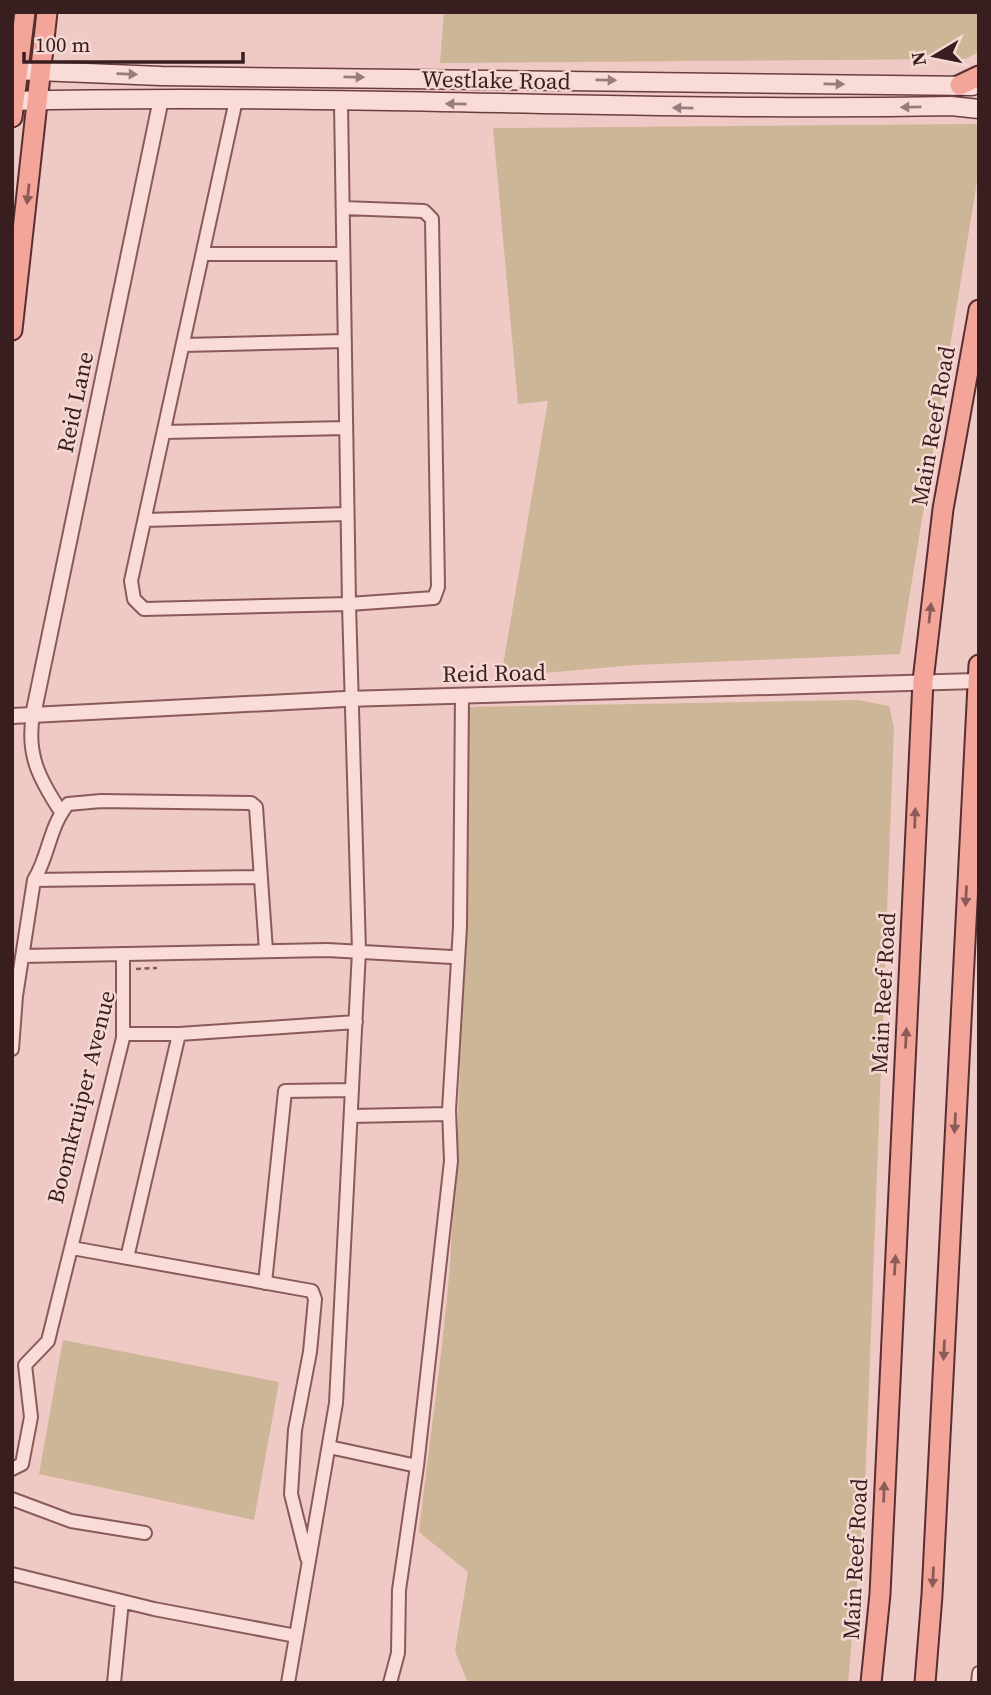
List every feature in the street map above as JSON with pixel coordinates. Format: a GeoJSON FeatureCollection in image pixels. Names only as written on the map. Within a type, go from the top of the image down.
{"type":"FeatureCollection","features":[{"type":"Feature","properties":{"kind":"main road"},"geometry":{"type":"LineString","coordinates":[[13,107],[14,70],[25,12]]}},
{"type":"Feature","properties":{"kind":"main road"},"geometry":{"type":"LineString","coordinates":[[12,330],[47,12]]}},
{"type":"Feature","properties":{"kind":"main road","name":"Westlake Road"},"geometry":{"type":"LineString","coordinates":[[14,70],[970,86]]}},
{"type":"Feature","properties":{"kind":"main road"},"geometry":{"type":"LineString","coordinates":[[970,86],[979,76]]}},
{"type":"Feature","properties":{"kind":"main road","name":"Westlake Road"},"geometry":{"type":"LineString","coordinates":[[13,107],[38,100],[161,99],[745,108],[951,106],[979,109]]}},
{"type":"Feature","properties":{"kind":"main road","name":"Main Reef Road"},"geometry":{"type":"LineString","coordinates":[[872,1683],[880,1594],[923,681],[942,520],[979,310]]}},
{"type":"Feature","properties":{"kind":"main road"},"geometry":{"type":"LineString","coordinates":[[925,1683],[932,1595],[978,673]]}},
{"type":"Feature","properties":{"kind":"street","name":"Reid Lane"},"geometry":{"type":"LineString","coordinates":[[33,715],[161,99]]}},
{"type":"Feature","properties":{"kind":"street"},"geometry":{"type":"LineString","coordinates":[[236,100],[131,581],[134,599],[144,609],[349,604],[434,598],[438,587],[432,219],[424,211],[343,208]]}},
{"type":"Feature","properties":{"kind":"street"},"geometry":{"type":"LineString","coordinates":[[288,1683],[336,1403],[359,951],[347,514],[341,103]]}},
{"type":"Feature","properties":{"kind":"street"},"geometry":{"type":"LineString","coordinates":[[203,254],[343,254]]}},
{"type":"Feature","properties":{"kind":"street"},"geometry":{"type":"LineString","coordinates":[[183,345],[345,341]]}},
{"type":"Feature","properties":{"kind":"street"},"geometry":{"type":"LineString","coordinates":[[164,432],[346,428]]}},
{"type":"Feature","properties":{"kind":"street"},"geometry":{"type":"LineString","coordinates":[[145,520],[347,514]]}},
{"type":"Feature","properties":{"kind":"street","name":"Reid Road"},"geometry":{"type":"LineString","coordinates":[[12,716],[353,699],[923,681],[978,673]]}},
{"type":"Feature","properties":{"kind":"street"},"geometry":{"type":"LineString","coordinates":[[390,1683],[398,1653],[399,1590],[446,1230],[451,1161],[449,1114],[460,927],[462,696]]}},
{"type":"Feature","properties":{"kind":"street"},"geometry":{"type":"LineString","coordinates":[[33,715],[31,729],[36,773],[61,812]]}},
{"type":"Feature","properties":{"kind":"street"},"geometry":{"type":"LineString","coordinates":[[12,1049],[34,880],[43,866],[56,818],[68,804],[101,801],[251,803],[256,807],[266,951]]}},
{"type":"Feature","properties":{"kind":"street"},"geometry":{"type":"LineString","coordinates":[[34,880],[259,877]]}},
{"type":"Feature","properties":{"kind":"street"},"geometry":{"type":"LineString","coordinates":[[22,956],[359,951],[452,957]]}},
{"type":"Feature","properties":{"kind":"street"},"geometry":{"type":"LineString","coordinates":[[12,1469],[22,1464],[31,1417],[25,1366],[48,1341],[122,1034],[123,954]]}},
{"type":"Feature","properties":{"kind":"street"},"geometry":{"type":"LineString","coordinates":[[122,1034],[179,1034],[356,1021]]}},
{"type":"Feature","properties":{"kind":"street"},"geometry":{"type":"LineString","coordinates":[[127,1258],[179,1034]]}},
{"type":"Feature","properties":{"kind":"street"},"geometry":{"type":"LineString","coordinates":[[265,1283],[285,1091],[352,1090]]}},
{"type":"Feature","properties":{"kind":"street"},"geometry":{"type":"LineString","coordinates":[[351,1116],[449,1114]]}},
{"type":"Feature","properties":{"kind":"street"},"geometry":{"type":"LineString","coordinates":[[72,1248],[312,1291],[315,1299],[310,1352],[295,1430],[291,1494],[309,1565]]}},
{"type":"Feature","properties":{"kind":"street"},"geometry":{"type":"LineString","coordinates":[[329,1447],[417,1466]]}},
{"type":"Feature","properties":{"kind":"street"},"geometry":{"type":"LineString","coordinates":[[12,1499],[71,1521],[145,1533]]}},
{"type":"Feature","properties":{"kind":"street"},"geometry":{"type":"LineString","coordinates":[[12,1574],[122,1601],[296,1636]]}},
{"type":"Feature","properties":{"kind":"street"},"geometry":{"type":"LineString","coordinates":[[114,1683],[122,1601]]}},
{"type":"Feature","properties":{"kind":"street"},"geometry":{"type":"LineString","coordinates":[[978,1683],[979,1673]]}},
{"type":"Feature","properties":{"kind":"path","name":"Boomkruiper Avenue"},"geometry":{"type":"LineString","coordinates":[[123,991],[127,975],[133,969],[160,968]]}},
{"type":"Feature","properties":{"kind":"shaded area"},"geometry":{"type":"Polygon","coordinates":[[[444,12],[979,12],[979,52],[965,59],[440,63],[444,12]]]}},
{"type":"Feature","properties":{"kind":"shaded area"},"geometry":{"type":"Polygon","coordinates":[[[979,124],[979,169],[900,654],[635,665],[501,677],[548,401],[518,404],[493,128],[979,124]]]}},
{"type":"Feature","properties":{"kind":"shaded area"},"geometry":{"type":"Polygon","coordinates":[[[858,700],[889,706],[894,728],[865,1488],[848,1683],[468,1683],[455,1651],[468,1572],[419,1532],[444,1330],[454,1194],[464,916],[463,707],[858,700]]]}},
{"type":"Feature","properties":{"kind":"shaded area"},"geometry":{"type":"Polygon","coordinates":[[[63,1340],[279,1382],[254,1520],[39,1474],[63,1340]]]}}]}
